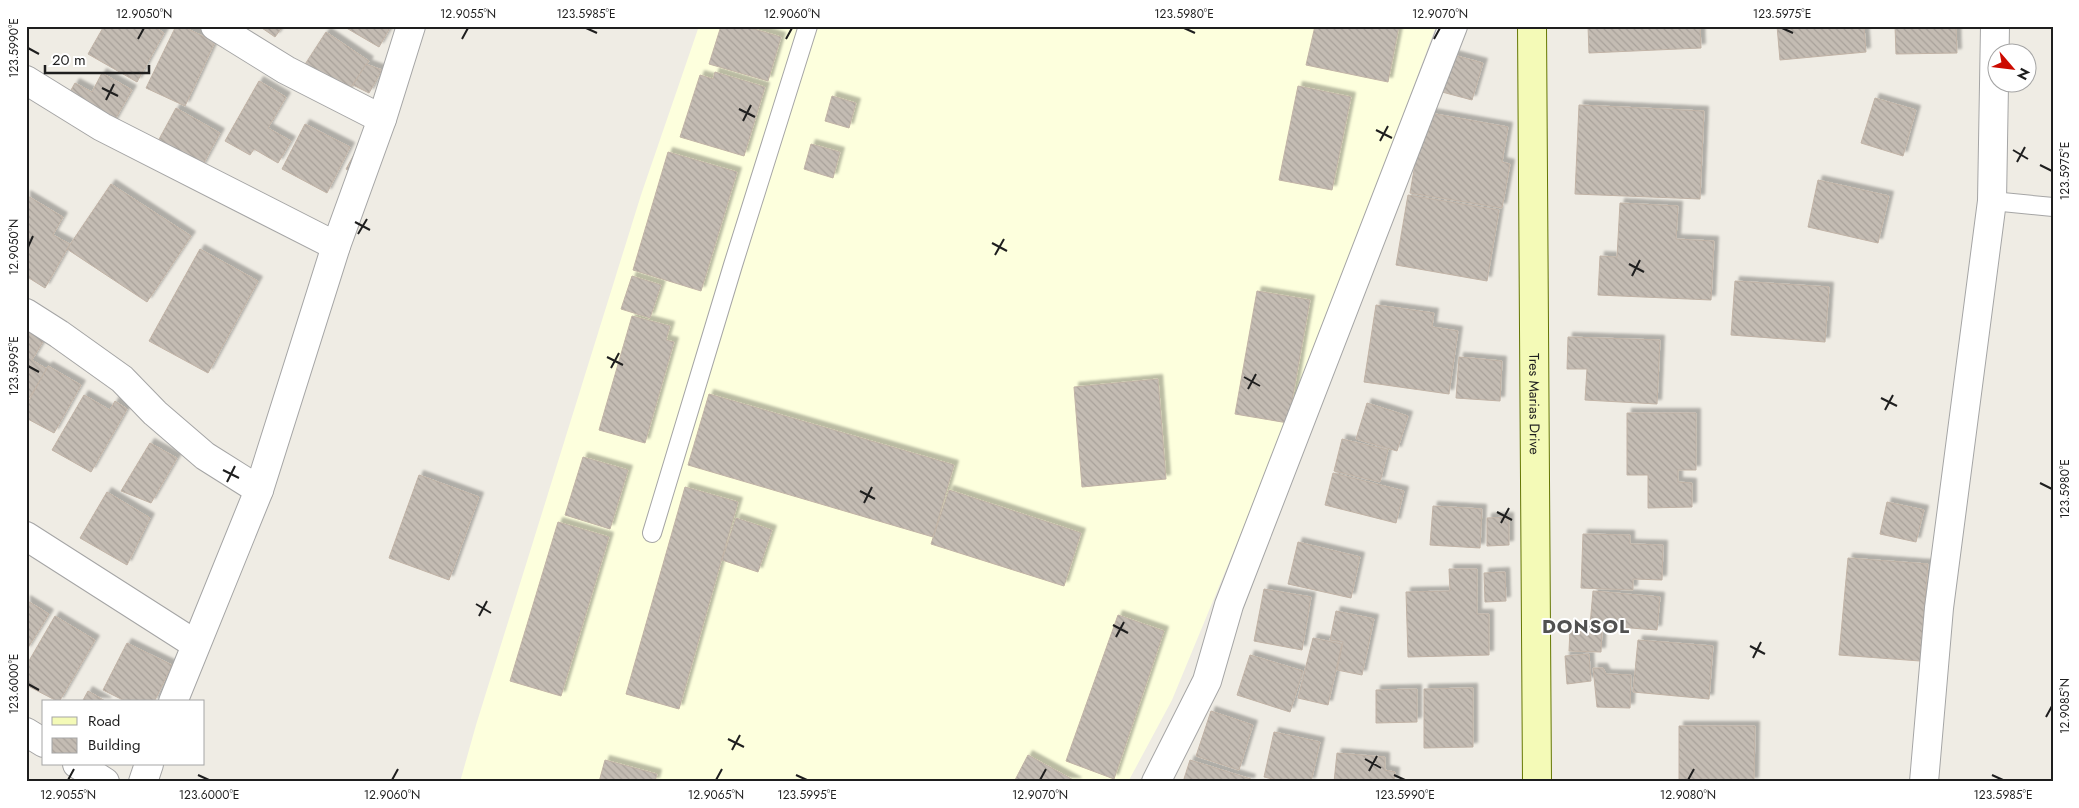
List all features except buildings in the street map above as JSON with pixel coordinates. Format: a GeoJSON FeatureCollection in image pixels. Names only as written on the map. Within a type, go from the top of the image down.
{"type":"FeatureCollection","features":[{"type":"Feature","properties":{"kind":"main road","name":"Tres Marias Drive"},"geometry":{"type":"LineString","coordinates":[[1532,26],[1537,782]]}},
{"type":"Feature","properties":{"kind":"street"},"geometry":{"type":"LineString","coordinates":[[215,26],[286,70],[382,119]]}},
{"type":"Feature","properties":{"kind":"street"},"geometry":{"type":"LineString","coordinates":[[174,700],[258,490],[336,246],[382,119],[411,26]]}},
{"type":"Feature","properties":{"kind":"street"},"geometry":{"type":"LineString","coordinates":[[1156,782],[1207,682],[1228,605],[1452,26]]}},
{"type":"Feature","properties":{"kind":"street"},"geometry":{"type":"LineString","coordinates":[[1924,782],[1939,608],[1992,201],[1995,26]]}},
{"type":"Feature","properties":{"kind":"street"},"geometry":{"type":"LineString","coordinates":[[26,80],[102,127],[336,246]]}},
{"type":"Feature","properties":{"kind":"street"},"geometry":{"type":"LineString","coordinates":[[26,313],[122,379],[155,413],[205,456],[258,490]]}},
{"type":"Feature","properties":{"kind":"street"},"geometry":{"type":"LineString","coordinates":[[26,536],[195,644]]}},
{"type":"Feature","properties":{"kind":"street"},"geometry":{"type":"LineString","coordinates":[[26,732],[42,742]]}},
{"type":"Feature","properties":{"kind":"street"},"geometry":{"type":"LineString","coordinates":[[80,766],[105,782]]}},
{"type":"Feature","properties":{"kind":"street"},"geometry":{"type":"LineString","coordinates":[[143,782],[148,766]]}},
{"type":"Feature","properties":{"kind":"lane"},"geometry":{"type":"LineString","coordinates":[[652,533],[732,265],[808,26]]}},
{"type":"Feature","properties":{"kind":"lane"},"geometry":{"type":"LineString","coordinates":[[1992,201],[2053,207]]}},
{"type":"Feature","properties":{"kind":"shaded area"},"geometry":{"type":"Polygon","coordinates":[[[699,26],[1436,26],[1306,376],[1172,700],[1128,782],[460,782],[476,725],[641,195],[699,26]]]}},
{"type":"Feature","properties":{"kind":"district","name":"DONSOL"},"geometry":{"type":"Point","coordinates":[1586,626]}}]}
